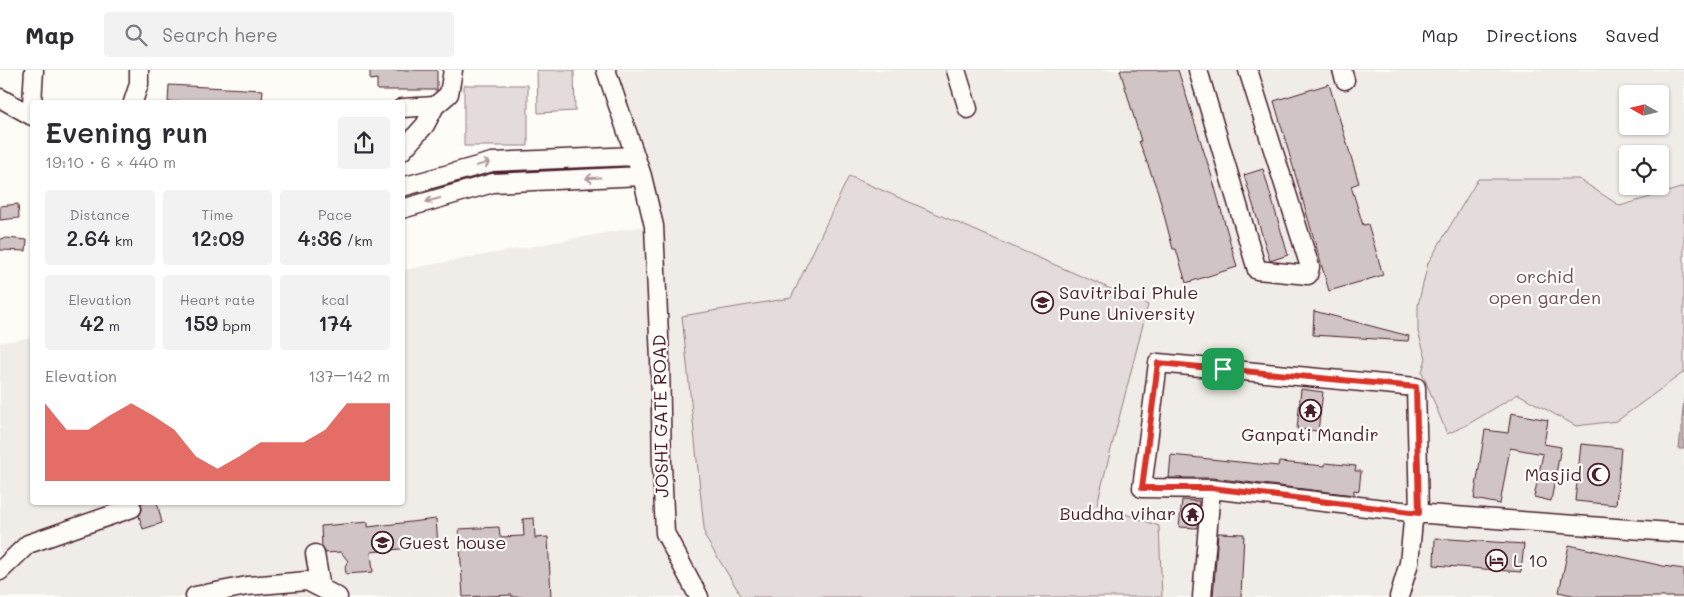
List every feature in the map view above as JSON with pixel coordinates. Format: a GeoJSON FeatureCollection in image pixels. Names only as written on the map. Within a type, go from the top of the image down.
{"type":"FeatureCollection","features":[{"type":"Feature","properties":{"kind":"street"},"geometry":{"type":"LineString","coordinates":[[32,100],[34,70]]}},
{"type":"Feature","properties":{"kind":"street"},"geometry":{"type":"LineString","coordinates":[[134,100],[139,84],[139,70]]}},
{"type":"Feature","properties":{"kind":"street"},"geometry":{"type":"LineString","coordinates":[[405,148],[425,125],[435,106],[449,94],[452,70]]}},
{"type":"Feature","properties":{"kind":"street","name":"JOSHI GATE ROAD"},"geometry":{"type":"LineString","coordinates":[[606,70],[642,176],[654,226],[660,359],[664,533],[700,597]]}},
{"type":"Feature","properties":{"kind":"street"},"geometry":{"type":"LineString","coordinates":[[956,70],[968,109]]}},
{"type":"Feature","properties":{"kind":"street"},"geometry":{"type":"LineString","coordinates":[[1198,70],[1257,270],[1308,275],[1310,267],[1248,70]]}},
{"type":"Feature","properties":{"kind":"street"},"geometry":{"type":"LineString","coordinates":[[0,98],[30,115]]}},
{"type":"Feature","properties":{"kind":"street"},"geometry":{"type":"LineString","coordinates":[[405,108],[435,106]]}},
{"type":"Feature","properties":{"kind":"street"},"geometry":{"type":"LineString","coordinates":[[405,186],[492,162],[635,156]]}},
{"type":"Feature","properties":{"kind":"street"},"geometry":{"type":"LineString","coordinates":[[405,208],[493,183],[642,176]]}},
{"type":"Feature","properties":{"kind":"street"},"geometry":{"type":"LineString","coordinates":[[1399,597],[1408,563],[1413,521],[1419,513],[1416,387],[1158,363],[1142,488],[1211,488],[1419,513],[1684,533]]}},
{"type":"Feature","properties":{"kind":"street"},"geometry":{"type":"LineString","coordinates":[[1202,597],[1211,488]]}},
{"type":"Feature","properties":{"kind":"street"},"geometry":{"type":"LineString","coordinates":[[0,571],[28,544],[132,508]]}},
{"type":"Feature","properties":{"kind":"street"},"geometry":{"type":"LineString","coordinates":[[315,554],[321,588]]}},
{"type":"Feature","properties":{"kind":"street"},"geometry":{"type":"LineString","coordinates":[[195,596],[246,586],[307,581],[338,597]]}},
{"type":"Feature","properties":{"kind":"shaded area","name":"Savitribai Phule Pune University"},"geometry":{"type":"Polygon","coordinates":[[[605,70],[1684,70],[1684,597],[0,597],[0,343],[30,337],[30,505],[405,505],[405,270],[655,224],[605,70]]]}},
{"type":"Feature","properties":{"kind":"shaded area"},"geometry":{"type":"Polygon","coordinates":[[[1684,399],[1684,449],[1679,449],[1684,399]]]}},
{"type":"Feature","properties":{"kind":"green space"},"geometry":{"type":"Polygon","coordinates":[[[537,70],[574,70],[575,111],[538,113],[537,70]]]}},
{"type":"Feature","properties":{"kind":"green space"},"geometry":{"type":"Polygon","coordinates":[[[464,85],[528,85],[528,146],[464,146],[464,85]]]}},
{"type":"Feature","properties":{"kind":"green space"},"geometry":{"type":"Polygon","coordinates":[[[849,176],[1148,305],[1097,504],[1159,526],[1162,597],[742,597],[705,537],[682,316],[791,298],[849,176]]]}},
{"type":"Feature","properties":{"kind":"green space","name":"orchid open garden"},"geometry":{"type":"Polygon","coordinates":[[[1478,179],[1579,179],[1620,206],[1657,195],[1669,195],[1669,191],[1684,187],[1684,372],[1617,421],[1576,426],[1518,394],[1467,425],[1447,434],[1422,372],[1426,358],[1418,332],[1418,305],[1428,263],[1478,179]]]}},
{"type":"Feature","properties":{"kind":"building"},"geometry":{"type":"Polygon","coordinates":[[[370,70],[437,70],[437,90],[377,90],[377,79],[370,80],[370,70]]]}},
{"type":"Feature","properties":{"kind":"building"},"geometry":{"type":"Polygon","coordinates":[[[1120,70],[1178,70],[1212,177],[1237,267],[1186,283],[1176,249],[1173,249],[1158,192],[1139,141],[1141,141],[1120,70]]]}},
{"type":"Feature","properties":{"kind":"building"},"geometry":{"type":"Polygon","coordinates":[[[1329,84],[1359,183],[1351,186],[1363,225],[1368,224],[1383,275],[1329,291],[1274,101],[1329,84]]]}},
{"type":"Feature","properties":{"kind":"building"},"geometry":{"type":"Polygon","coordinates":[[[169,85],[263,90],[262,100],[168,100],[169,85]]]}},
{"type":"Feature","properties":{"kind":"building"},"geometry":{"type":"Polygon","coordinates":[[[1263,169],[1288,255],[1270,261],[1244,175],[1263,169]]]}},
{"type":"Feature","properties":{"kind":"building"},"geometry":{"type":"Polygon","coordinates":[[[18,204],[19,218],[0,220],[0,206],[18,204]]]}},
{"type":"Feature","properties":{"kind":"building"},"geometry":{"type":"Polygon","coordinates":[[[0,239],[27,240],[26,251],[0,250],[0,239]]]}},
{"type":"Feature","properties":{"kind":"building"},"geometry":{"type":"Polygon","coordinates":[[[1314,311],[1409,336],[1408,341],[1313,335],[1314,311]]]}},
{"type":"Feature","properties":{"kind":"building","name":"Ganpati Mandir"},"geometry":{"type":"Polygon","coordinates":[[[1301,389],[1323,392],[1318,431],[1297,429],[1301,389]]]}},
{"type":"Feature","properties":{"kind":"building"},"geometry":{"type":"Polygon","coordinates":[[[1511,413],[1548,420],[1544,444],[1561,447],[1551,501],[1534,497],[1543,454],[1510,448],[1500,504],[1474,499],[1485,430],[1508,433],[1511,413]]]}},
{"type":"Feature","properties":{"kind":"building","name":"Masjid"},"geometry":{"type":"Polygon","coordinates":[[[1581,444],[1621,448],[1616,505],[1575,501],[1581,444]]]}},
{"type":"Feature","properties":{"kind":"building"},"geometry":{"type":"Polygon","coordinates":[[[1171,455],[1278,466],[1279,462],[1325,466],[1325,463],[1356,466],[1355,471],[1361,471],[1359,491],[1354,490],[1354,495],[1212,478],[1169,478],[1171,455]]]}},
{"type":"Feature","properties":{"kind":"building","name":"Buddha vihar"},"geometry":{"type":"Polygon","coordinates":[[[1182,500],[1199,501],[1197,528],[1179,527],[1182,500]]]}},
{"type":"Feature","properties":{"kind":"building"},"geometry":{"type":"Polygon","coordinates":[[[141,505],[158,505],[162,523],[143,529],[139,516],[142,510],[141,505]]]}},
{"type":"Feature","properties":{"kind":"building"},"geometry":{"type":"Polygon","coordinates":[[[534,518],[535,538],[548,537],[551,597],[512,597],[512,595],[463,597],[459,529],[499,527],[500,537],[524,536],[523,519],[534,518]]]}},
{"type":"Feature","properties":{"kind":"building"},"geometry":{"type":"Polygon","coordinates":[[[436,519],[438,545],[371,552],[373,572],[346,574],[345,566],[348,561],[341,552],[326,553],[322,547],[321,526],[368,522],[368,527],[436,519]]]}},
{"type":"Feature","properties":{"kind":"building"},"geometry":{"type":"Polygon","coordinates":[[[1218,533],[1244,534],[1241,597],[1213,597],[1218,533]]]}},
{"type":"Feature","properties":{"kind":"building"},"geometry":{"type":"Polygon","coordinates":[[[1435,538],[1524,544],[1521,572],[1434,565],[1435,538]]]}},
{"type":"Feature","properties":{"kind":"building"},"geometry":{"type":"Polygon","coordinates":[[[1569,545],[1684,569],[1684,597],[1580,597],[1559,592],[1569,545]]]}},
{"type":"Feature","properties":{"kind":"place","name":"Savitribai Phule Pune University"},"geometry":{"type":"Point","coordinates":[1043,303]}},
{"type":"Feature","properties":{"kind":"place","name":"Ganpati Mandir"},"geometry":{"type":"Point","coordinates":[1310,410]}},
{"type":"Feature","properties":{"kind":"place","name":"Masjid"},"geometry":{"type":"Point","coordinates":[1598,475]}},
{"type":"Feature","properties":{"kind":"place","name":"Buddha vihar"},"geometry":{"type":"Point","coordinates":[1192,514]}},
{"type":"Feature","properties":{"kind":"place","name":"Guest house"},"geometry":{"type":"Point","coordinates":[383,543]}},
{"type":"Feature","properties":{"kind":"place","name":"L 10"},"geometry":{"type":"Point","coordinates":[1497,561]}},
{"type":"Feature","properties":{"kind":"route"},"geometry":{"type":"LineString","coordinates":[[1158,363],[1223,369],[1416,387],[1419,513],[1211,488],[1142,488],[1158,363]]}}]}
